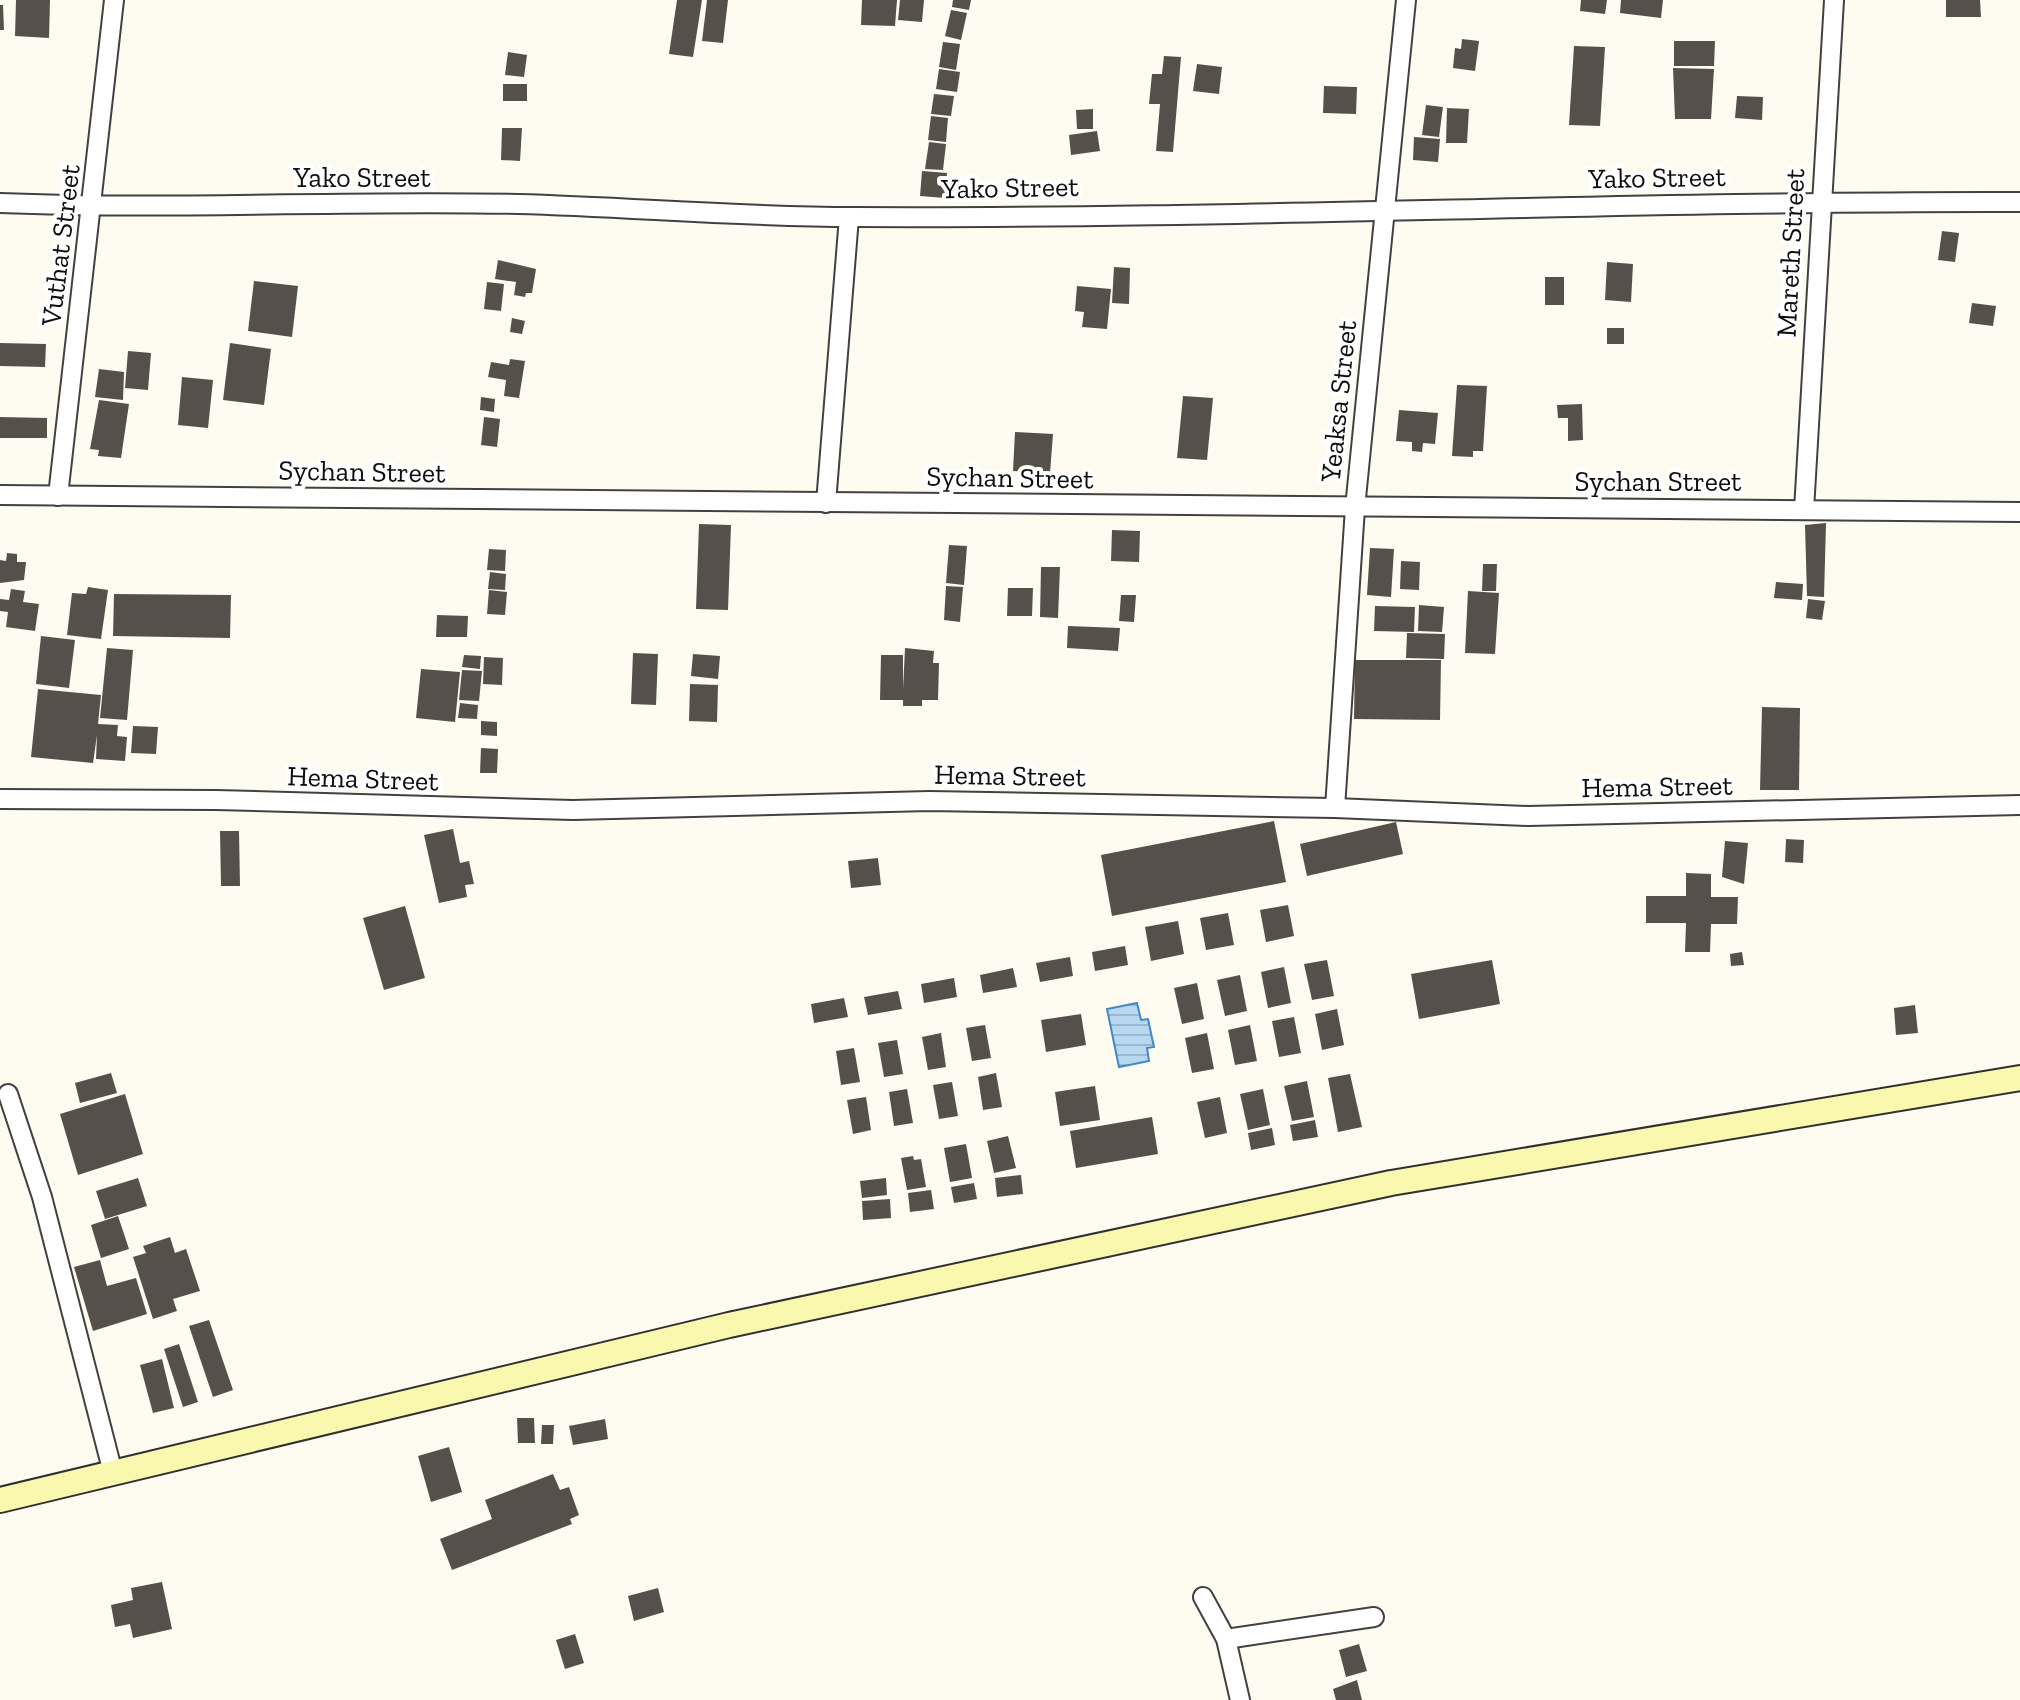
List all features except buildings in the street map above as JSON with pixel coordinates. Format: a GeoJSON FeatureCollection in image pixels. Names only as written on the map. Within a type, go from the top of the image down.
{"type":"FeatureCollection","features":[{"type":"Feature","properties":{"kind":"street","name":"Vuthat Street"},"geometry":{"type":"LineString","coordinates":[[58,496],[114,0]]}},
{"type":"Feature","properties":{"kind":"street","name":"Yeaksa Street"},"geometry":{"type":"LineString","coordinates":[[1335,808],[1355,508],[1406,0]]}},
{"type":"Feature","properties":{"kind":"street","name":"Mareth Street"},"geometry":{"type":"LineString","coordinates":[[1804,510],[1834,0]]}},
{"type":"Feature","properties":{"kind":"street","name":"Yako Street"},"geometry":{"type":"LineString","coordinates":[[0,203],[93,207],[515,204],[849,217],[1386,212],[1821,201],[2020,202]]}},
{"type":"Feature","properties":{"kind":"street"},"geometry":{"type":"LineString","coordinates":[[826,503],[849,217]]}},
{"type":"Feature","properties":{"kind":"street","name":"Sychan Street"},"geometry":{"type":"LineString","coordinates":[[0,495],[2020,512]]}},
{"type":"Feature","properties":{"kind":"street","name":"Hema Street"},"geometry":{"type":"LineString","coordinates":[[0,799],[201,800],[573,810],[929,801],[1335,808],[1528,816],[2020,805]]}},
{"type":"Feature","properties":{"kind":"street"},"geometry":{"type":"LineString","coordinates":[[0,1500],[729,1325],[1391,1183],[2020,1078]]}},
{"type":"Feature","properties":{"kind":"street"},"geometry":{"type":"LineString","coordinates":[[8,1094],[42,1197],[113,1473]]}},
{"type":"Feature","properties":{"kind":"street"},"geometry":{"type":"LineString","coordinates":[[1203,1597],[1226,1639],[1240,1700]]}},
{"type":"Feature","properties":{"kind":"street"},"geometry":{"type":"LineString","coordinates":[[1226,1639],[1374,1617]]}},
{"type":"Feature","properties":{"kind":"water"},"geometry":{"type":"Polygon","coordinates":[[[1137,1003],[1141,1020],[1148,1019],[1154,1047],[1147,1048],[1149,1061],[1119,1067],[1107,1009],[1137,1003]]]}}]}
